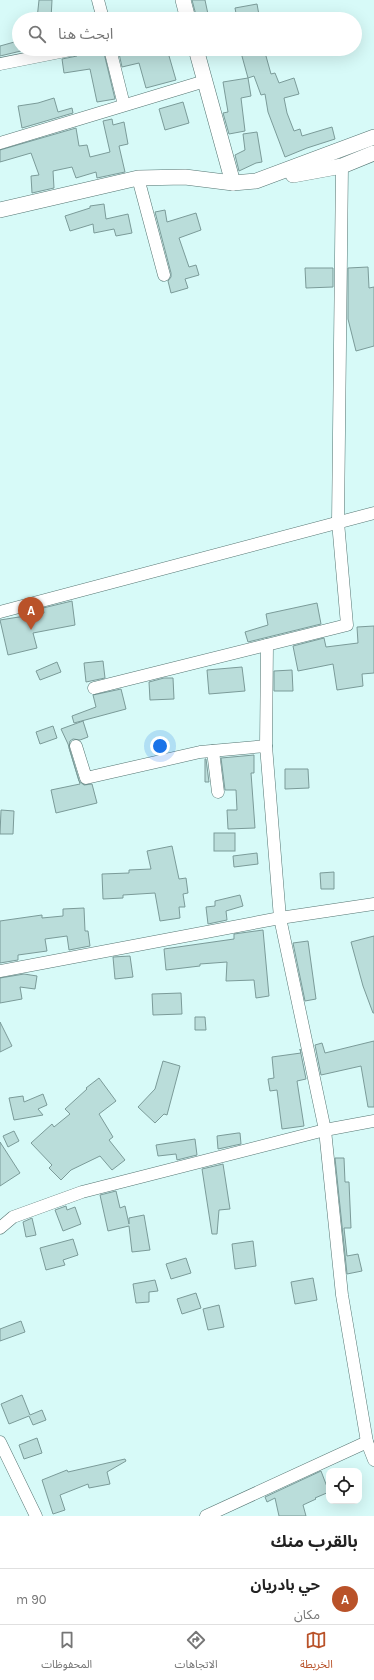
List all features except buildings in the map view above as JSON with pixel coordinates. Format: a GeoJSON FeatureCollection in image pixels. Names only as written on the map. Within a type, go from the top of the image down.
{"type":"FeatureCollection","features":[{"type":"Feature","properties":{"kind":"street"},"geometry":{"type":"LineString","coordinates":[[98,0],[101,12]]}},
{"type":"Feature","properties":{"kind":"street"},"geometry":{"type":"LineString","coordinates":[[183,0],[186,12]]}},
{"type":"Feature","properties":{"kind":"street"},"geometry":{"type":"LineString","coordinates":[[0,64],[40,56]]}},
{"type":"Feature","properties":{"kind":"street"},"geometry":{"type":"LineString","coordinates":[[112,56],[124,105]]}},
{"type":"Feature","properties":{"kind":"street"},"geometry":{"type":"LineString","coordinates":[[198,56],[233,183]]}},
{"type":"Feature","properties":{"kind":"street"},"geometry":{"type":"LineString","coordinates":[[0,143],[205,81]]}},
{"type":"Feature","properties":{"kind":"street"},"geometry":{"type":"LineString","coordinates":[[256,181],[374,137]]}},
{"type":"Feature","properties":{"kind":"street"},"geometry":{"type":"LineString","coordinates":[[0,210],[138,178],[185,177],[233,183],[256,181],[342,166],[374,153]]}},
{"type":"Feature","properties":{"kind":"street"},"geometry":{"type":"LineString","coordinates":[[94,688],[347,625],[338,522],[342,166]]}},
{"type":"Feature","properties":{"kind":"street"},"geometry":{"type":"LineString","coordinates":[[138,178],[164,275]]}},
{"type":"Feature","properties":{"kind":"street"},"geometry":{"type":"LineString","coordinates":[[0,612],[374,513]]}},
{"type":"Feature","properties":{"kind":"street"},"geometry":{"type":"LineString","coordinates":[[267,645],[266,746],[280,918],[325,1130],[342,1295],[367,1442],[374,1460]]}},
{"type":"Feature","properties":{"kind":"street"},"geometry":{"type":"LineString","coordinates":[[76,746],[86,778],[178,757],[213,751],[266,746]]}},
{"type":"Feature","properties":{"kind":"street"},"geometry":{"type":"LineString","coordinates":[[213,751],[218,792]]}},
{"type":"Feature","properties":{"kind":"street"},"geometry":{"type":"LineString","coordinates":[[0,971],[280,918],[374,904]]}},
{"type":"Feature","properties":{"kind":"street"},"geometry":{"type":"LineString","coordinates":[[0,1228],[13,1217],[82,1192],[325,1130],[374,1121]]}},
{"type":"Feature","properties":{"kind":"street"},"geometry":{"type":"LineString","coordinates":[[0,1442],[36,1516]]}},
{"type":"Feature","properties":{"kind":"street"},"geometry":{"type":"LineString","coordinates":[[206,1516],[367,1442]]}},
{"type":"Feature","properties":{"kind":"place","name":"حي بادريان"},"geometry":{"type":"Point","coordinates":[31,630]}}]}
